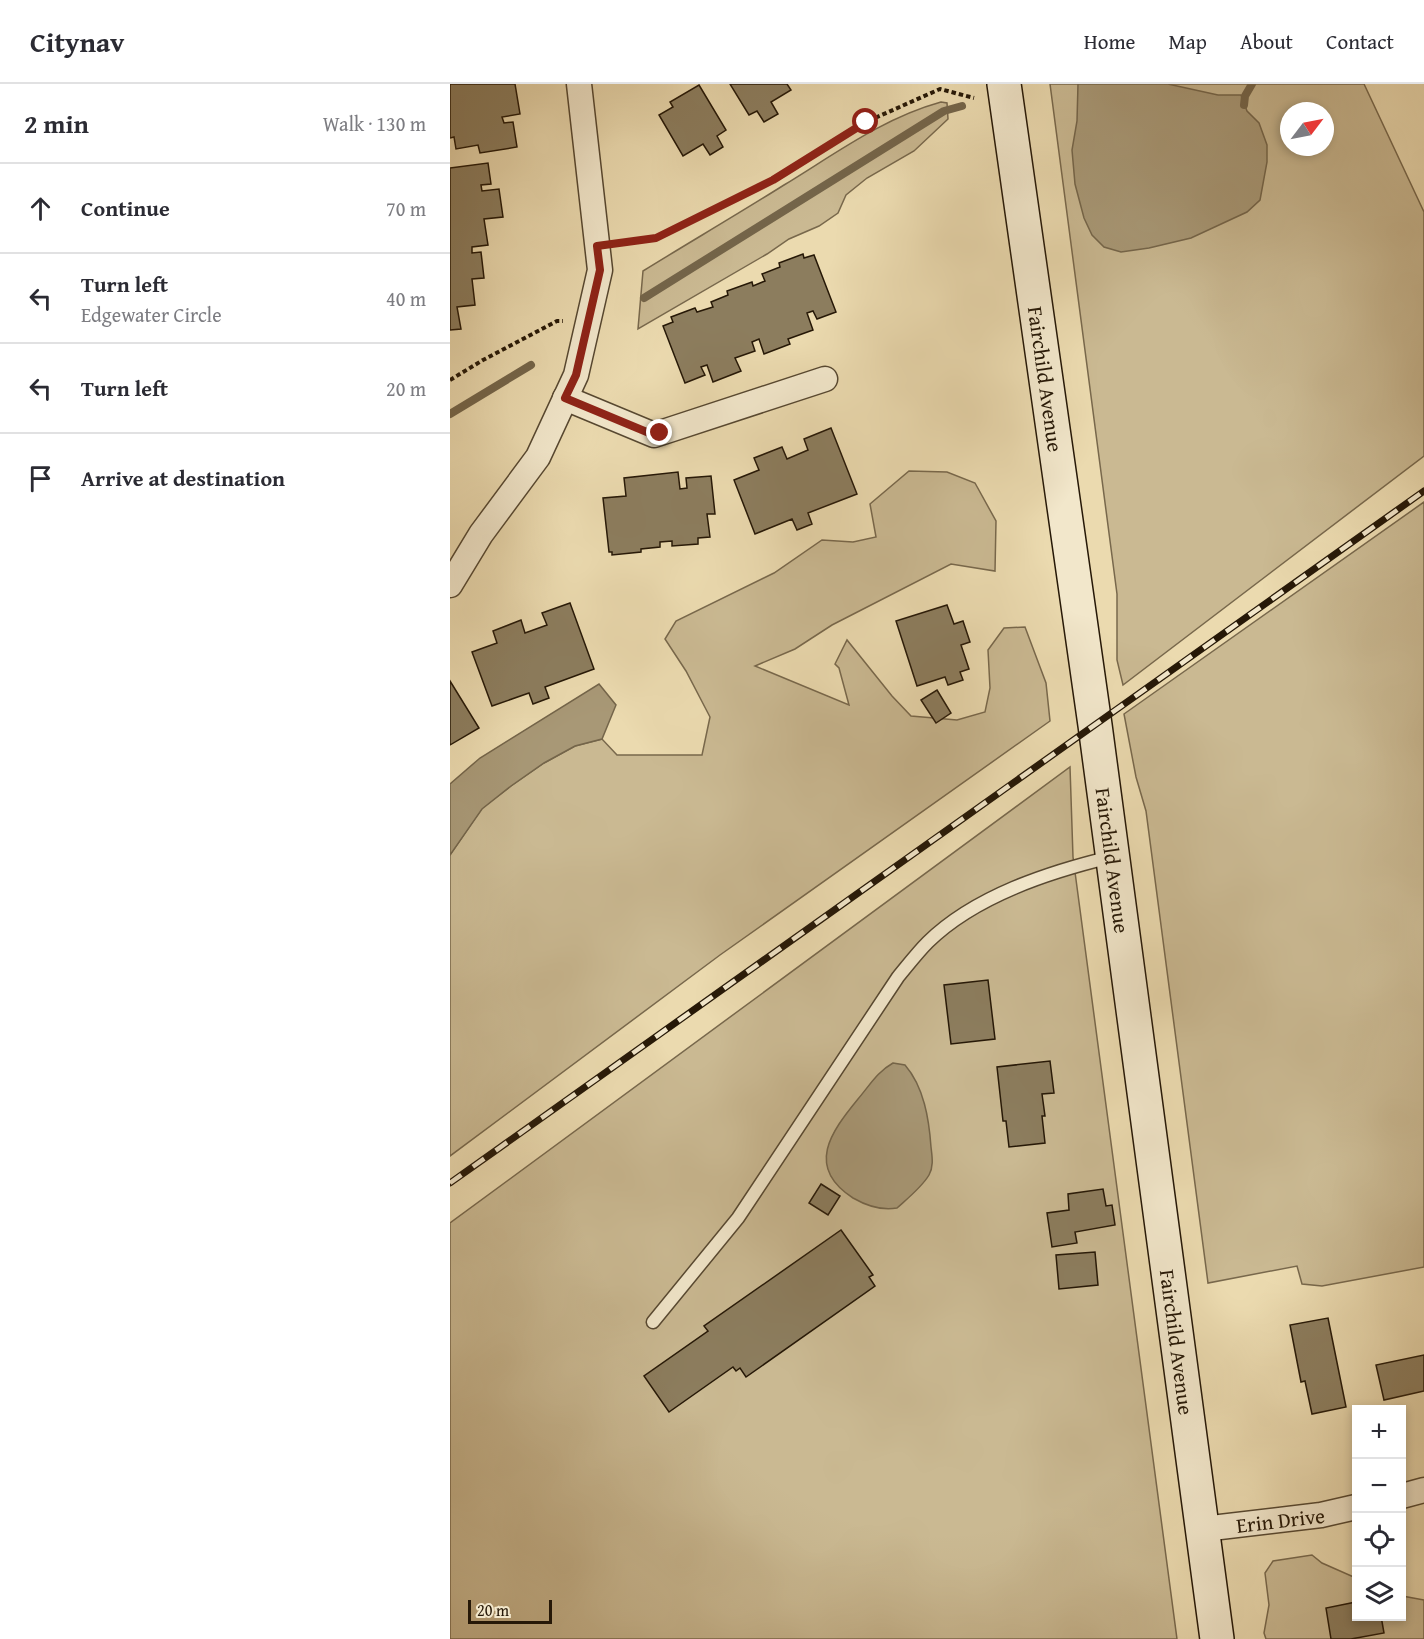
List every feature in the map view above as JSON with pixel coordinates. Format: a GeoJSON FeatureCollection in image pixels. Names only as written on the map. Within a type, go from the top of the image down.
{"type":"FeatureCollection","features":[{"type":"Feature","properties":{"kind":"main road","name":"Fairchild Avenue"},"geometry":{"type":"LineString","coordinates":[[1004,84],[1112,857],[1217,1639]]}},
{"type":"Feature","properties":{"kind":"street"},"geometry":{"type":"LineString","coordinates":[[450,585],[481,534],[538,457],[576,375],[600,270],[579,84]]}},
{"type":"Feature","properties":{"kind":"street"},"geometry":{"type":"LineString","coordinates":[[565,398],[654,435],[825,378]]}},
{"type":"Feature","properties":{"kind":"street"},"geometry":{"type":"LineString","coordinates":[[1406,1495],[1424,1490]]}},
{"type":"Feature","properties":{"kind":"street","name":"Erin Drive"},"geometry":{"type":"LineString","coordinates":[[1203,1529],[1321,1515],[1352,1508]]}},
{"type":"Feature","properties":{"kind":"lane"},"geometry":{"type":"LineString","coordinates":[[653,1322],[738,1218],[898,977],[929,941],[960,917],[1015,886],[1078,865],[1112,857]]}},
{"type":"Feature","properties":{"kind":"path"},"geometry":{"type":"LineString","coordinates":[[597,246],[656,238],[773,180],[866,122],[940,89],[975,98]]}},
{"type":"Feature","properties":{"kind":"path"},"geometry":{"type":"LineString","coordinates":[[450,380],[557,321],[589,318]]}},
{"type":"Feature","properties":{"kind":"shaded area"},"geometry":{"type":"Polygon","coordinates":[[[1050,84],[1364,84],[1424,212],[1424,456],[1123,685],[1117,660],[1117,594],[1050,84]]]}},
{"type":"Feature","properties":{"kind":"shaded area"},"geometry":{"type":"Polygon","coordinates":[[[1078,84],[1168,84],[1218,95],[1241,95],[1247,111],[1259,123],[1267,145],[1267,162],[1260,200],[1247,212],[1191,238],[1121,252],[1104,247],[1092,235],[1084,218],[1075,184],[1072,150],[1077,121],[1078,84]]]}},
{"type":"Feature","properties":{"kind":"shaded area"},"geometry":{"type":"Polygon","coordinates":[[[941,102],[947,103],[948,119],[914,151],[867,178],[846,195],[838,213],[819,226],[789,239],[638,329],[643,271],[879,127],[941,102]]]}},
{"type":"Feature","properties":{"kind":"shaded area"},"geometry":{"type":"Polygon","coordinates":[[[909,471],[947,472],[975,483],[996,521],[995,571],[951,564],[832,625],[795,649],[755,666],[849,705],[839,668],[835,664],[847,640],[911,716],[957,720],[985,712],[990,688],[988,650],[1004,628],[1025,627],[1046,683],[1050,721],[720,955],[450,1156],[450,855],[482,808],[544,763],[575,746],[602,739],[617,755],[702,755],[710,717],[686,671],[665,639],[676,621],[774,573],[822,540],[853,542],[876,537],[870,504],[909,471]]]}},
{"type":"Feature","properties":{"kind":"shaded area"},"geometry":{"type":"Polygon","coordinates":[[[1424,502],[1424,1267],[1322,1286],[1302,1284],[1297,1266],[1208,1283],[1146,811],[1136,777],[1124,714],[1424,502]]]}},
{"type":"Feature","properties":{"kind":"shaded area"},"geometry":{"type":"Polygon","coordinates":[[[599,684],[616,705],[602,739],[575,746],[544,763],[511,786],[482,809],[450,855],[450,784],[480,758],[599,684]]]}},
{"type":"Feature","properties":{"kind":"shaded area"},"geometry":{"type":"Polygon","coordinates":[[[1070,767],[1073,857],[1177,1639],[450,1639],[450,1223],[1070,767]]]}},
{"type":"Feature","properties":{"kind":"shaded area"},"geometry":{"type":"Polygon","coordinates":[[[893,1063],[905,1065],[921,1093],[929,1125],[932,1165],[931,1172],[914,1193],[897,1208],[885,1209],[853,1198],[838,1186],[826,1162],[827,1149],[839,1124],[874,1079],[893,1063]]]}},
{"type":"Feature","properties":{"kind":"shaded area"},"geometry":{"type":"Polygon","coordinates":[[[1312,1555],[1322,1563],[1352,1576],[1352,1621],[1406,1621],[1406,1597],[1424,1600],[1424,1639],[1266,1639],[1264,1633],[1269,1605],[1265,1573],[1273,1561],[1312,1555]]]}},
{"type":"Feature","properties":{"kind":"building"},"geometry":{"type":"Polygon","coordinates":[[[450,84],[515,84],[520,114],[502,117],[504,123],[513,122],[517,147],[480,153],[478,145],[456,149],[454,137],[450,138],[450,84]]]}},
{"type":"Feature","properties":{"kind":"building"},"geometry":{"type":"Polygon","coordinates":[[[730,84],[787,84],[791,90],[771,102],[778,114],[764,122],[757,111],[749,115],[730,84]]]}},
{"type":"Feature","properties":{"kind":"building"},"geometry":{"type":"Polygon","coordinates":[[[699,85],[726,130],[717,136],[723,147],[710,155],[703,144],[683,156],[659,115],[673,107],[670,102],[699,85]]]}},
{"type":"Feature","properties":{"kind":"building"},"geometry":{"type":"Polygon","coordinates":[[[488,163],[491,184],[481,185],[482,191],[499,189],[503,217],[484,219],[488,245],[472,247],[472,253],[481,252],[484,278],[472,279],[475,305],[457,307],[461,329],[450,330],[450,168],[488,163]]]}},
{"type":"Feature","properties":{"kind":"building"},"geometry":{"type":"Polygon","coordinates":[[[803,254],[804,258],[814,255],[836,312],[817,319],[813,311],[807,313],[813,330],[788,339],[790,344],[764,354],[759,339],[752,342],[755,351],[735,358],[741,371],[713,382],[707,365],[701,367],[705,375],[685,383],[663,326],[673,322],[671,317],[695,308],[697,312],[713,307],[711,302],[728,295],[727,291],[752,282],[753,286],[765,281],[762,274],[780,267],[779,263],[803,254]]]}},
{"type":"Feature","properties":{"kind":"building"},"geometry":{"type":"Polygon","coordinates":[[[831,428],[857,494],[808,513],[812,524],[797,530],[792,519],[755,534],[734,480],[759,470],[754,458],[782,447],[787,459],[808,450],[804,439],[831,428]]]}},
{"type":"Feature","properties":{"kind":"building"},"geometry":{"type":"Polygon","coordinates":[[[678,472],[680,489],[687,488],[686,478],[711,476],[715,514],[707,514],[710,537],[698,538],[698,544],[672,546],[672,541],[660,542],[660,547],[641,549],[641,552],[612,555],[612,552],[609,552],[603,498],[626,496],[624,478],[678,472]]]}},
{"type":"Feature","properties":{"kind":"building"},"geometry":{"type":"Polygon","coordinates":[[[570,603],[594,669],[545,687],[549,698],[533,704],[529,693],[492,706],[472,652],[497,643],[493,631],[521,620],[525,633],[547,625],[542,613],[570,603]]]}},
{"type":"Feature","properties":{"kind":"building"},"geometry":{"type":"Polygon","coordinates":[[[947,605],[954,624],[963,621],[970,642],[961,645],[969,669],[960,672],[963,680],[948,685],[945,677],[917,686],[896,621],[947,605]]]}},
{"type":"Feature","properties":{"kind":"building"},"geometry":{"type":"Polygon","coordinates":[[[450,681],[479,728],[450,745],[450,681]]]}},
{"type":"Feature","properties":{"kind":"building"},"geometry":{"type":"Polygon","coordinates":[[[937,690],[951,713],[936,723],[921,700],[937,690]]]}},
{"type":"Feature","properties":{"kind":"building"},"geometry":{"type":"Polygon","coordinates":[[[988,980],[995,1039],[951,1044],[944,985],[988,980]]]}},
{"type":"Feature","properties":{"kind":"building"},"geometry":{"type":"Polygon","coordinates":[[[1050,1061],[1054,1093],[1042,1094],[1045,1143],[1009,1147],[1006,1121],[1003,1121],[997,1067],[1050,1061]]]}},
{"type":"Feature","properties":{"kind":"building"},"geometry":{"type":"Polygon","coordinates":[[[821,1184],[840,1196],[828,1215],[809,1203],[821,1184]]]}},
{"type":"Feature","properties":{"kind":"building"},"geometry":{"type":"Polygon","coordinates":[[[1103,1189],[1106,1206],[1112,1205],[1115,1225],[1075,1232],[1077,1243],[1052,1247],[1047,1213],[1069,1210],[1068,1194],[1103,1189]]]}},
{"type":"Feature","properties":{"kind":"building"},"geometry":{"type":"Polygon","coordinates":[[[841,1230],[873,1275],[869,1277],[875,1286],[746,1377],[740,1368],[736,1371],[733,1367],[669,1412],[644,1376],[708,1331],[704,1326],[841,1230]]]}},
{"type":"Feature","properties":{"kind":"building"},"geometry":{"type":"Polygon","coordinates":[[[1095,1252],[1098,1285],[1059,1289],[1056,1255],[1095,1252]]]}},
{"type":"Feature","properties":{"kind":"building"},"geometry":{"type":"Polygon","coordinates":[[[1328,1318],[1346,1407],[1312,1414],[1305,1381],[1301,1382],[1290,1325],[1328,1318]]]}},
{"type":"Feature","properties":{"kind":"building"},"geometry":{"type":"Polygon","coordinates":[[[1424,1355],[1424,1391],[1384,1400],[1376,1365],[1424,1355]]]}},
{"type":"Feature","properties":{"kind":"building"},"geometry":{"type":"Polygon","coordinates":[[[1352,1603],[1352,1621],[1382,1621],[1384,1633],[1351,1639],[1331,1639],[1326,1608],[1352,1603]]]}},
{"type":"Feature","properties":{"kind":"waterway"},"geometry":{"type":"LineString","coordinates":[[1244,105],[1245,96],[1252,84]]}},
{"type":"Feature","properties":{"kind":"waterway"},"geometry":{"type":"LineString","coordinates":[[644,298],[944,111],[962,106]]}},
{"type":"Feature","properties":{"kind":"waterway"},"geometry":{"type":"LineString","coordinates":[[450,414],[531,365]]}},
{"type":"Feature","properties":{"kind":"railway"},"geometry":{"type":"LineString","coordinates":[[450,1183],[1424,491]]}},
{"type":"Feature","properties":{"kind":"route"},"geometry":{"type":"LineString","coordinates":[[660,433],[654,435],[565,398],[576,375],[600,270],[597,246],[656,238],[773,180],[866,122]]}}]}
